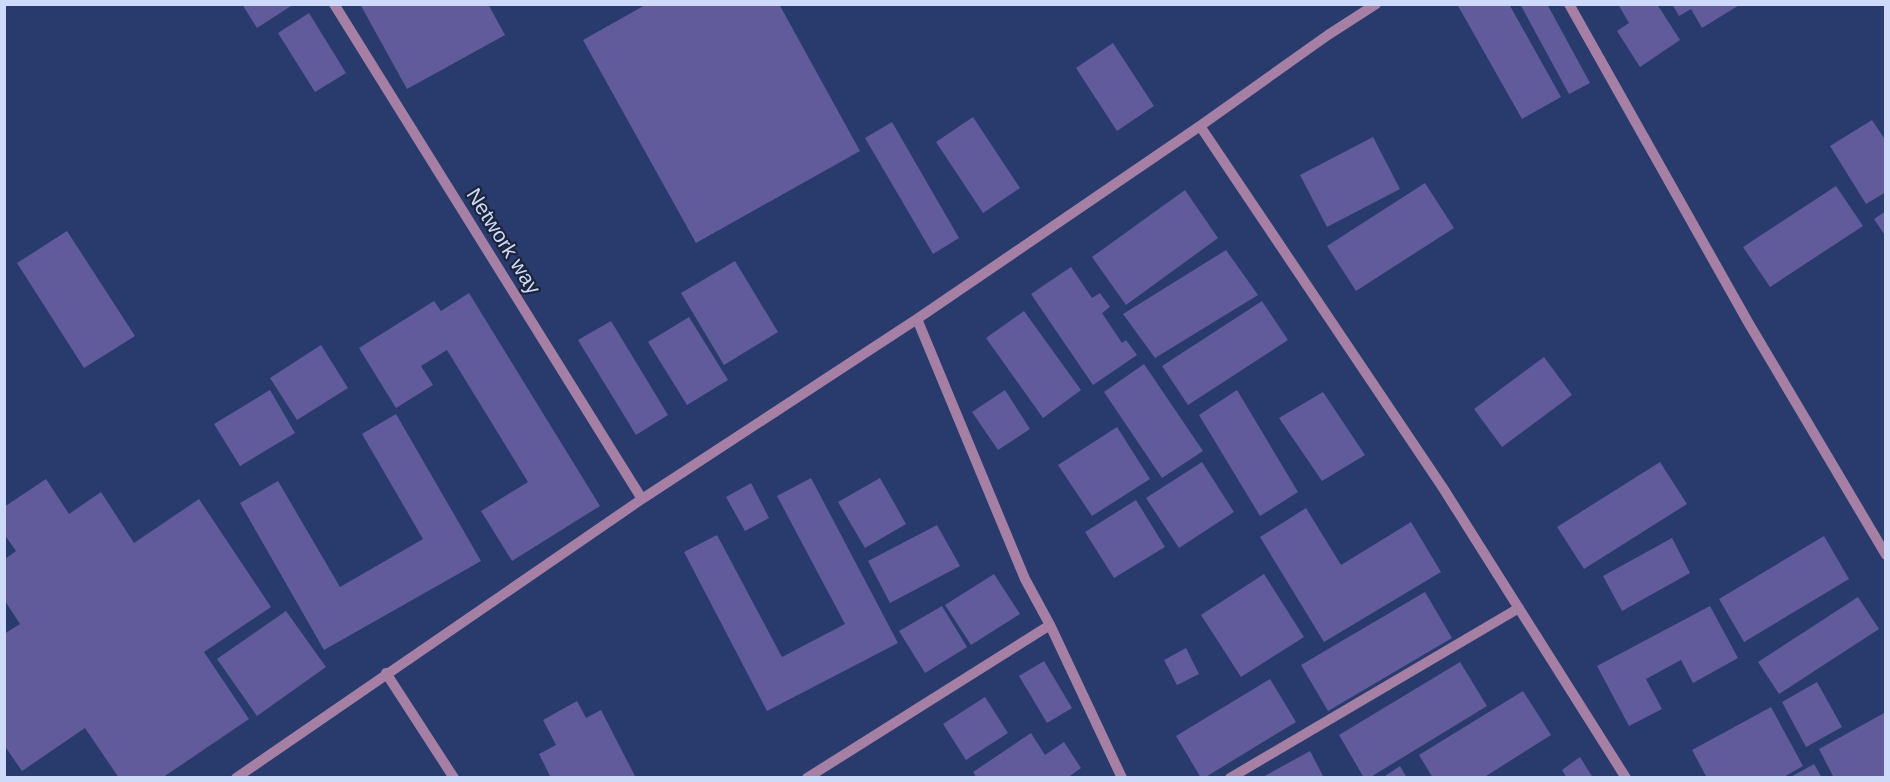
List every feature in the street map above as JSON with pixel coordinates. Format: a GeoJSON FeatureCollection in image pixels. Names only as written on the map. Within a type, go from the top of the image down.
{"type":"FeatureCollection","features":[{"type":"Feature","properties":{"kind":"street","name":"Network way"},"geometry":{"type":"LineString","coordinates":[[334,4],[642,499]]}},
{"type":"Feature","properties":{"kind":"street"},"geometry":{"type":"LineString","coordinates":[[236,777],[642,499],[917,319],[1376,4]]}},
{"type":"Feature","properties":{"kind":"street"},"geometry":{"type":"LineString","coordinates":[[1569,4],[1754,332],[1886,555]]}},
{"type":"Feature","properties":{"kind":"street"},"geometry":{"type":"LineString","coordinates":[[1200,126],[1443,488],[1626,777]]}},
{"type":"Feature","properties":{"kind":"street"},"geometry":{"type":"LineString","coordinates":[[917,319],[1026,579],[1122,777]]}},
{"type":"Feature","properties":{"kind":"street"},"geometry":{"type":"LineString","coordinates":[[1230,777],[1519,608]]}},
{"type":"Feature","properties":{"kind":"street"},"geometry":{"type":"LineString","coordinates":[[807,777],[1050,625]]}},
{"type":"Feature","properties":{"kind":"street"},"geometry":{"type":"LineString","coordinates":[[386,673],[454,777]]}},
{"type":"Feature","properties":{"kind":"building"},"geometry":{"type":"Polygon","coordinates":[[[242,4],[294,4],[257,28],[242,4]]]}},
{"type":"Feature","properties":{"kind":"building"},"geometry":{"type":"Polygon","coordinates":[[[360,4],[488,4],[505,35],[407,89],[360,4]]]}},
{"type":"Feature","properties":{"kind":"building"},"geometry":{"type":"Polygon","coordinates":[[[647,4],[779,4],[860,151],[696,243],[583,40],[647,4]]]}},
{"type":"Feature","properties":{"kind":"building"},"geometry":{"type":"Polygon","coordinates":[[[1457,4],[1509,4],[1561,97],[1522,119],[1457,4]]]}},
{"type":"Feature","properties":{"kind":"building"},"geometry":{"type":"Polygon","coordinates":[[[1520,4],[1547,4],[1590,83],[1569,94],[1520,4]]]}},
{"type":"Feature","properties":{"kind":"building"},"geometry":{"type":"Polygon","coordinates":[[[1618,4],[1657,4],[1680,40],[1640,67],[1617,31],[1629,23],[1618,4]]]}},
{"type":"Feature","properties":{"kind":"building"},"geometry":{"type":"Polygon","coordinates":[[[1672,4],[1741,4],[1702,28],[1691,9],[1679,16],[1672,4]]]}},
{"type":"Feature","properties":{"kind":"building"},"geometry":{"type":"Polygon","coordinates":[[[309,13],[346,73],[315,92],[278,33],[309,13]]]}},
{"type":"Feature","properties":{"kind":"building"},"geometry":{"type":"Polygon","coordinates":[[[1113,43],[1154,106],[1117,131],[1076,68],[1113,43]]]}},
{"type":"Feature","properties":{"kind":"building"},"geometry":{"type":"Polygon","coordinates":[[[973,117],[1020,188],[983,213],[936,142],[973,117]]]}},
{"type":"Feature","properties":{"kind":"building"},"geometry":{"type":"Polygon","coordinates":[[[1872,120],[1886,141],[1886,192],[1866,204],[1830,146],[1872,120]]]}},
{"type":"Feature","properties":{"kind":"building"},"geometry":{"type":"Polygon","coordinates":[[[892,122],[959,238],[933,254],[865,138],[892,122]]]}},
{"type":"Feature","properties":{"kind":"building"},"geometry":{"type":"Polygon","coordinates":[[[1373,137],[1400,189],[1327,227],[1300,175],[1373,137]]]}},
{"type":"Feature","properties":{"kind":"building"},"geometry":{"type":"Polygon","coordinates":[[[1425,183],[1454,228],[1356,291],[1327,246],[1425,183]]]}},
{"type":"Feature","properties":{"kind":"building"},"geometry":{"type":"Polygon","coordinates":[[[1836,186],[1863,226],[1770,287],[1743,247],[1836,186]]]}},
{"type":"Feature","properties":{"kind":"building"},"geometry":{"type":"Polygon","coordinates":[[[1185,190],[1218,238],[1126,305],[1092,257],[1185,190]]]}},
{"type":"Feature","properties":{"kind":"building"},"geometry":{"type":"Polygon","coordinates":[[[1886,211],[1886,237],[1874,219],[1886,211]]]}},
{"type":"Feature","properties":{"kind":"building"},"geometry":{"type":"Polygon","coordinates":[[[67,231],[135,336],[84,368],[17,263],[67,231]]]}},
{"type":"Feature","properties":{"kind":"building"},"geometry":{"type":"Polygon","coordinates":[[[1226,250],[1258,295],[1155,358],[1123,314],[1226,250]]]}},
{"type":"Feature","properties":{"kind":"building"},"geometry":{"type":"Polygon","coordinates":[[[735,261],[778,332],[724,365],[681,293],[735,261]]]}},
{"type":"Feature","properties":{"kind":"building"},"geometry":{"type":"Polygon","coordinates":[[[1071,267],[1092,298],[1100,293],[1110,307],[1102,313],[1122,343],[1126,340],[1137,355],[1093,385],[1031,294],[1071,267]]]}},
{"type":"Feature","properties":{"kind":"building"},"geometry":{"type":"Polygon","coordinates":[[[469,293],[600,506],[512,561],[481,511],[528,482],[447,350],[421,366],[433,385],[396,408],[359,348],[434,301],[441,311],[469,293]]]}},
{"type":"Feature","properties":{"kind":"building"},"geometry":{"type":"Polygon","coordinates":[[[1262,301],[1288,340],[1188,405],[1162,366],[1262,301]]]}},
{"type":"Feature","properties":{"kind":"building"},"geometry":{"type":"Polygon","coordinates":[[[1024,311],[1081,390],[1043,418],[986,338],[1024,311]]]}},
{"type":"Feature","properties":{"kind":"building"},"geometry":{"type":"Polygon","coordinates":[[[689,317],[728,380],[687,405],[648,342],[689,317]]]}},
{"type":"Feature","properties":{"kind":"building"},"geometry":{"type":"Polygon","coordinates":[[[611,321],[668,415],[636,435],[578,340],[611,321]]]}},
{"type":"Feature","properties":{"kind":"building"},"geometry":{"type":"Polygon","coordinates":[[[321,345],[348,388],[297,420],[270,378],[321,345]]]}},
{"type":"Feature","properties":{"kind":"building"},"geometry":{"type":"Polygon","coordinates":[[[1544,357],[1572,395],[1502,447],[1474,409],[1544,357]]]}},
{"type":"Feature","properties":{"kind":"building"},"geometry":{"type":"Polygon","coordinates":[[[1144,364],[1203,451],[1162,478],[1104,392],[1144,364]]]}},
{"type":"Feature","properties":{"kind":"building"},"geometry":{"type":"Polygon","coordinates":[[[270,390],[295,433],[240,466],[214,424],[270,390]]]}},
{"type":"Feature","properties":{"kind":"building"},"geometry":{"type":"Polygon","coordinates":[[[1005,390],[1030,429],[998,450],[972,412],[1005,390]]]}},
{"type":"Feature","properties":{"kind":"building"},"geometry":{"type":"Polygon","coordinates":[[[1237,390],[1298,492],[1260,516],[1199,415],[1237,390]]]}},
{"type":"Feature","properties":{"kind":"building"},"geometry":{"type":"Polygon","coordinates":[[[1323,392],[1365,455],[1322,481],[1279,418],[1323,392]]]}},
{"type":"Feature","properties":{"kind":"building"},"geometry":{"type":"Polygon","coordinates":[[[396,414],[481,561],[324,650],[240,503],[278,481],[340,587],[423,539],[362,434],[396,414]]]}},
{"type":"Feature","properties":{"kind":"building"},"geometry":{"type":"Polygon","coordinates":[[[1117,427],[1150,479],[1092,516],[1058,465],[1117,427]]]}},
{"type":"Feature","properties":{"kind":"building"},"geometry":{"type":"Polygon","coordinates":[[[1202,462],[1234,512],[1179,548],[1146,498],[1202,462]]]}},
{"type":"Feature","properties":{"kind":"building"},"geometry":{"type":"Polygon","coordinates":[[[1660,462],[1687,504],[1584,569],[1557,527],[1660,462]]]}},
{"type":"Feature","properties":{"kind":"building"},"geometry":{"type":"Polygon","coordinates":[[[811,478],[898,643],[767,711],[684,552],[717,535],[782,657],[845,624],[777,496],[811,478]]]}},
{"type":"Feature","properties":{"kind":"building"},"geometry":{"type":"Polygon","coordinates":[[[880,478],[906,524],[865,548],[838,502],[880,478]]]}},
{"type":"Feature","properties":{"kind":"building"},"geometry":{"type":"Polygon","coordinates":[[[46,479],[69,514],[101,492],[134,543],[199,499],[271,607],[204,652],[249,719],[162,778],[119,778],[85,728],[22,771],[4,745],[4,634],[20,624],[5,601],[5,559],[16,551],[4,534],[4,507],[46,479]]]}},
{"type":"Feature","properties":{"kind":"building"},"geometry":{"type":"Polygon","coordinates":[[[751,483],[769,518],[745,531],[726,497],[751,483]]]}},
{"type":"Feature","properties":{"kind":"building"},"geometry":{"type":"Polygon","coordinates":[[[1136,500],[1165,547],[1114,578],[1085,532],[1136,500]]]}},
{"type":"Feature","properties":{"kind":"building"},"geometry":{"type":"Polygon","coordinates":[[[1306,508],[1341,565],[1411,522],[1441,572],[1324,642],[1260,537],[1306,508]]]}},
{"type":"Feature","properties":{"kind":"building"},"geometry":{"type":"Polygon","coordinates":[[[937,525],[960,566],[890,603],[868,561],[937,525]]]}},
{"type":"Feature","properties":{"kind":"building"},"geometry":{"type":"Polygon","coordinates":[[[1824,536],[1849,579],[1744,642],[1719,599],[1824,536]]]}},
{"type":"Feature","properties":{"kind":"building"},"geometry":{"type":"Polygon","coordinates":[[[1672,538],[1690,573],[1622,611],[1603,576],[1672,538]]]}},
{"type":"Feature","properties":{"kind":"building"},"geometry":{"type":"Polygon","coordinates":[[[994,574],[1020,614],[971,645],[945,605],[994,574]]]}},
{"type":"Feature","properties":{"kind":"building"},"geometry":{"type":"Polygon","coordinates":[[[1264,574],[1304,637],[1241,677],[1201,615],[1264,574]]]}},
{"type":"Feature","properties":{"kind":"building"},"geometry":{"type":"Polygon","coordinates":[[[1425,592],[1452,638],[1328,711],[1301,665],[1425,592]]]}},
{"type":"Feature","properties":{"kind":"building"},"geometry":{"type":"Polygon","coordinates":[[[1858,597],[1879,629],[1779,694],[1758,662],[1858,597]]]}},
{"type":"Feature","properties":{"kind":"building"},"geometry":{"type":"Polygon","coordinates":[[[942,606],[967,647],[925,673],[899,631],[942,606]]]}},
{"type":"Feature","properties":{"kind":"building"},"geometry":{"type":"Polygon","coordinates":[[[1710,606],[1738,658],[1693,683],[1681,660],[1646,679],[1662,709],[1629,726],[1597,666],[1710,606]]]}},
{"type":"Feature","properties":{"kind":"building"},"geometry":{"type":"Polygon","coordinates":[[[286,611],[326,667],[257,716],[217,659],[286,611]]]}},
{"type":"Feature","properties":{"kind":"building"},"geometry":{"type":"Polygon","coordinates":[[[1186,648],[1199,674],[1177,685],[1164,660],[1186,648]]]}},
{"type":"Feature","properties":{"kind":"building"},"geometry":{"type":"Polygon","coordinates":[[[1044,661],[1072,708],[1047,723],[1019,676],[1044,661]]]}},
{"type":"Feature","properties":{"kind":"building"},"geometry":{"type":"Polygon","coordinates":[[[1460,662],[1487,706],[1369,778],[1364,778],[1339,735],[1460,662]]]}},
{"type":"Feature","properties":{"kind":"building"},"geometry":{"type":"Polygon","coordinates":[[[1270,679],[1296,722],[1201,778],[1176,736],[1270,679]]]}},
{"type":"Feature","properties":{"kind":"building"},"geometry":{"type":"Polygon","coordinates":[[[1817,682],[1842,727],[1806,747],[1782,702],[1817,682]]]}},
{"type":"Feature","properties":{"kind":"building"},"geometry":{"type":"Polygon","coordinates":[[[1523,691],[1551,735],[1483,778],[1433,778],[1419,755],[1523,691]]]}},
{"type":"Feature","properties":{"kind":"building"},"geometry":{"type":"Polygon","coordinates":[[[985,697],[1008,733],[966,760],[943,724],[985,697]]]}},
{"type":"Feature","properties":{"kind":"building"},"geometry":{"type":"Polygon","coordinates":[[[577,701],[586,718],[601,710],[636,778],[551,778],[539,754],[556,745],[543,720],[577,701]]]}},
{"type":"Feature","properties":{"kind":"building"},"geometry":{"type":"Polygon","coordinates":[[[1771,707],[1803,766],[1782,778],[1707,778],[1692,750],[1771,707]]]}},
{"type":"Feature","properties":{"kind":"building"},"geometry":{"type":"Polygon","coordinates":[[[1886,712],[1886,778],[1834,778],[1819,749],[1886,712]]]}},
{"type":"Feature","properties":{"kind":"building"},"geometry":{"type":"Polygon","coordinates":[[[1031,733],[1045,755],[1064,742],[1081,768],[1067,778],[977,778],[973,772],[1031,733]]]}},
{"type":"Feature","properties":{"kind":"building"},"geometry":{"type":"Polygon","coordinates":[[[1310,751],[1324,778],[1261,778],[1310,751]]]}},
{"type":"Feature","properties":{"kind":"building"},"geometry":{"type":"Polygon","coordinates":[[[1580,757],[1593,778],[1567,778],[1562,770],[1580,757]]]}},
{"type":"Feature","properties":{"kind":"building"},"geometry":{"type":"Polygon","coordinates":[[[1814,764],[1822,778],[1789,778],[1814,764]]]}},
{"type":"Feature","properties":{"kind":"building"},"geometry":{"type":"Polygon","coordinates":[[[1400,766],[1407,778],[1382,778],[1400,766]]]}}]}
